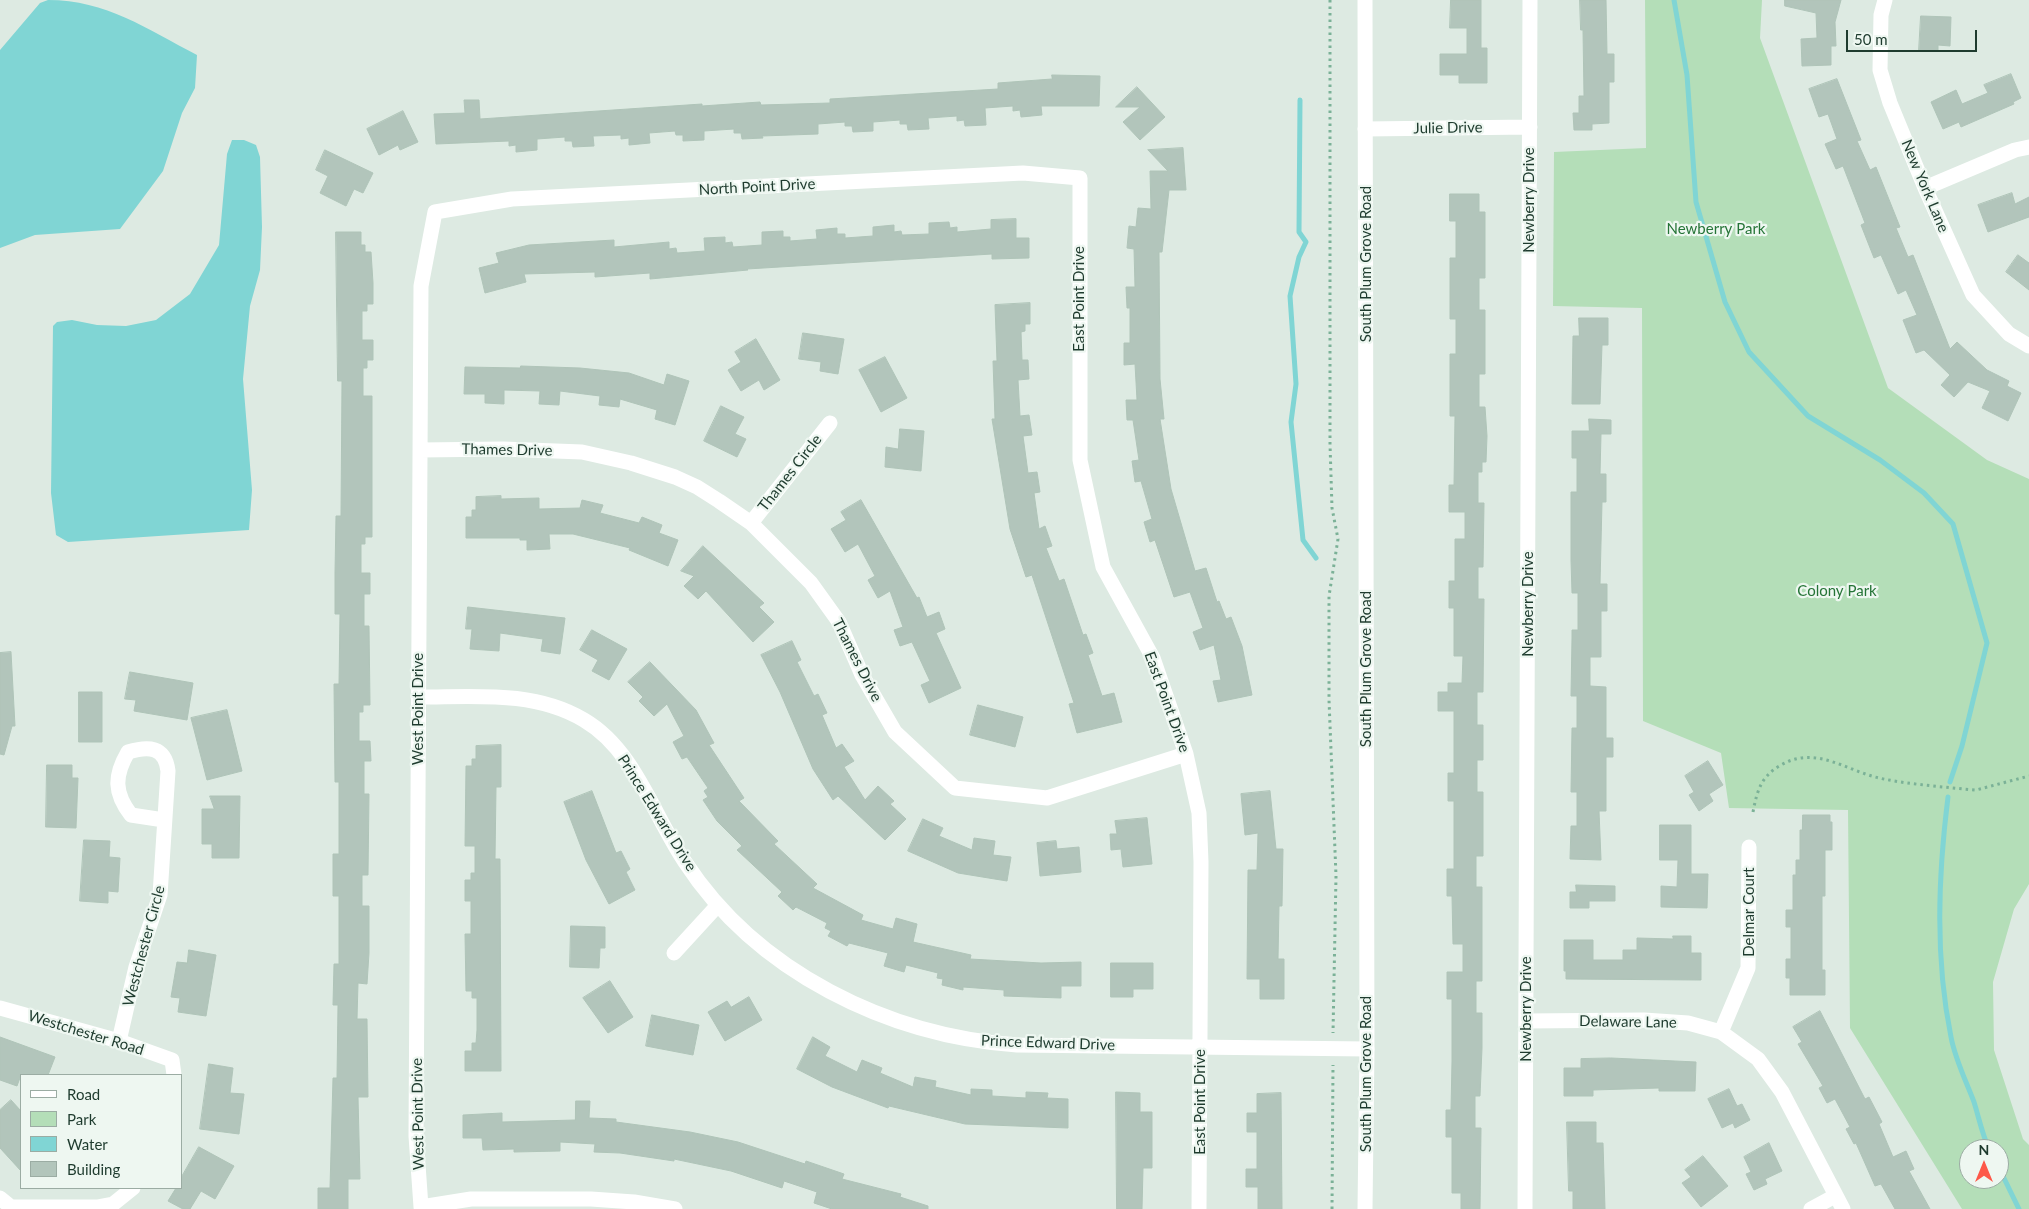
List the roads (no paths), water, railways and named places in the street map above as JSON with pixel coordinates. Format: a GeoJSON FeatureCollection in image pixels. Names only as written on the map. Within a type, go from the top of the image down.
{"type":"FeatureCollection","features":[{"type":"Feature","properties":{"kind":"street","name":"South Plum Grove Road"},"geometry":{"type":"LineString","coordinates":[[1365,0],[1367,1049],[1365,1209]]}},
{"type":"Feature","properties":{"kind":"street","name":"Newberry Drive"},"geometry":{"type":"LineString","coordinates":[[1525,1209],[1530,0]]}},
{"type":"Feature","properties":{"kind":"street","name":"New York Lane"},"geometry":{"type":"LineString","coordinates":[[1885,0],[1881,16],[1880,70],[1890,103],[1925,188],[1973,295],[2009,334],[2029,346]]}},
{"type":"Feature","properties":{"kind":"street","name":"Julie Drive"},"geometry":{"type":"LineString","coordinates":[[1365,129],[1530,127]]}},
{"type":"Feature","properties":{"kind":"street"},"geometry":{"type":"LineString","coordinates":[[1925,188],[2015,150],[2029,146]]}},
{"type":"Feature","properties":{"kind":"street","name":"North Point Drive"},"geometry":{"type":"LineString","coordinates":[[435,212],[512,199],[1023,174],[1080,178]]}},
{"type":"Feature","properties":{"kind":"street","name":"East Point Drive"},"geometry":{"type":"LineString","coordinates":[[1080,178],[1080,460],[1104,567],[1153,658],[1186,754],[1199,813],[1201,862],[1199,1209]]}},
{"type":"Feature","properties":{"kind":"street","name":"West Point Drive"},"geometry":{"type":"LineString","coordinates":[[435,212],[421,286],[416,1136],[420,1208],[471,1199],[591,1204]]}},
{"type":"Feature","properties":{"kind":"street","name":"Thames Circle"},"geometry":{"type":"LineString","coordinates":[[751,523],[830,423]]}},
{"type":"Feature","properties":{"kind":"street","name":"Thames Drive"},"geometry":{"type":"LineString","coordinates":[[420,450],[558,450],[592,454],[675,477],[696,487],[751,523],[811,583],[839,622],[862,675],[895,732],[955,788],[1047,798],[1186,754]]}},
{"type":"Feature","properties":{"kind":"street","name":"Prince Edward Drive"},"geometry":{"type":"LineString","coordinates":[[418,697],[531,699],[558,706],[585,720],[606,737],[628,760],[685,863],[718,905],[756,941],[799,974],[839,997],[909,1026],[974,1041],[1009,1044],[1367,1049]]}},
{"type":"Feature","properties":{"kind":"street","name":"Westchester Circle"},"geometry":{"type":"LineString","coordinates":[[119,1041],[136,967],[160,895],[164,852],[167,762],[159,752],[144,747],[128,752],[119,767],[117,785],[121,803],[131,816],[164,820]]}},
{"type":"Feature","properties":{"kind":"street","name":"Delmar Court"},"geometry":{"type":"LineString","coordinates":[[1722,1032],[1748,968],[1749,847]]}},
{"type":"Feature","properties":{"kind":"street"},"geometry":{"type":"LineString","coordinates":[[674,953],[718,905]]}},
{"type":"Feature","properties":{"kind":"street","name":"Westchester Road"},"geometry":{"type":"LineString","coordinates":[[0,1008],[119,1041],[172,1060],[174,1074]]}},
{"type":"Feature","properties":{"kind":"street","name":"Delaware Lane"},"geometry":{"type":"LineString","coordinates":[[1526,1021],[1644,1020],[1688,1024],[1722,1032],[1758,1059],[1782,1092],[1839,1202]]}},
{"type":"Feature","properties":{"kind":"street"},"geometry":{"type":"LineString","coordinates":[[0,1198],[11,1207],[98,1207],[112,1204],[132,1189]]}},
{"type":"Feature","properties":{"kind":"street"},"geometry":{"type":"LineString","coordinates":[[591,1204],[634,1202],[675,1209]]}},
{"type":"Feature","properties":{"kind":"street"},"geometry":{"type":"LineString","coordinates":[[1811,1209],[1839,1202]]}},
{"type":"Feature","properties":{"kind":"water"},"geometry":{"type":"Polygon","coordinates":[[[48,0],[69,1],[107,11],[143,26],[197,55],[195,88],[182,113],[163,171],[120,229],[35,235],[0,248],[0,50],[40,3],[48,0]]]}},
{"type":"Feature","properties":{"kind":"water"},"geometry":{"type":"Polygon","coordinates":[[[232,140],[244,140],[256,145],[260,157],[262,227],[260,270],[250,306],[243,379],[252,490],[249,530],[68,542],[56,535],[51,493],[53,326],[57,322],[72,320],[97,325],[126,326],[156,320],[190,294],[219,245],[227,154],[232,140]]]}},
{"type":"Feature","properties":{"kind":"waterway"},"geometry":{"type":"LineString","coordinates":[[1674,0],[1687,75],[1696,202],[1725,302],[1749,352],[1808,416],[1880,460],[1924,493],[1953,524],[1987,643],[1962,746],[1950,782]]}},
{"type":"Feature","properties":{"kind":"waterway"},"geometry":{"type":"LineString","coordinates":[[1300,100],[1299,232],[1306,242],[1299,257],[1290,296],[1296,384],[1291,422],[1303,540],[1316,558]]}},
{"type":"Feature","properties":{"kind":"waterway"},"geometry":{"type":"LineString","coordinates":[[1948,797],[1940,887],[1942,977],[1953,1045],[1974,1102],[1985,1139]]}},
{"type":"Feature","properties":{"kind":"waterway"},"geometry":{"type":"LineString","coordinates":[[2009,1188],[2019,1209]]}},
{"type":"Feature","properties":{"kind":"park label","name":"Newberry Park"},"geometry":{"type":"Point","coordinates":[1716,229]}},
{"type":"Feature","properties":{"kind":"park label","name":"Colony Park"},"geometry":{"type":"Point","coordinates":[1837,591]}}]}
